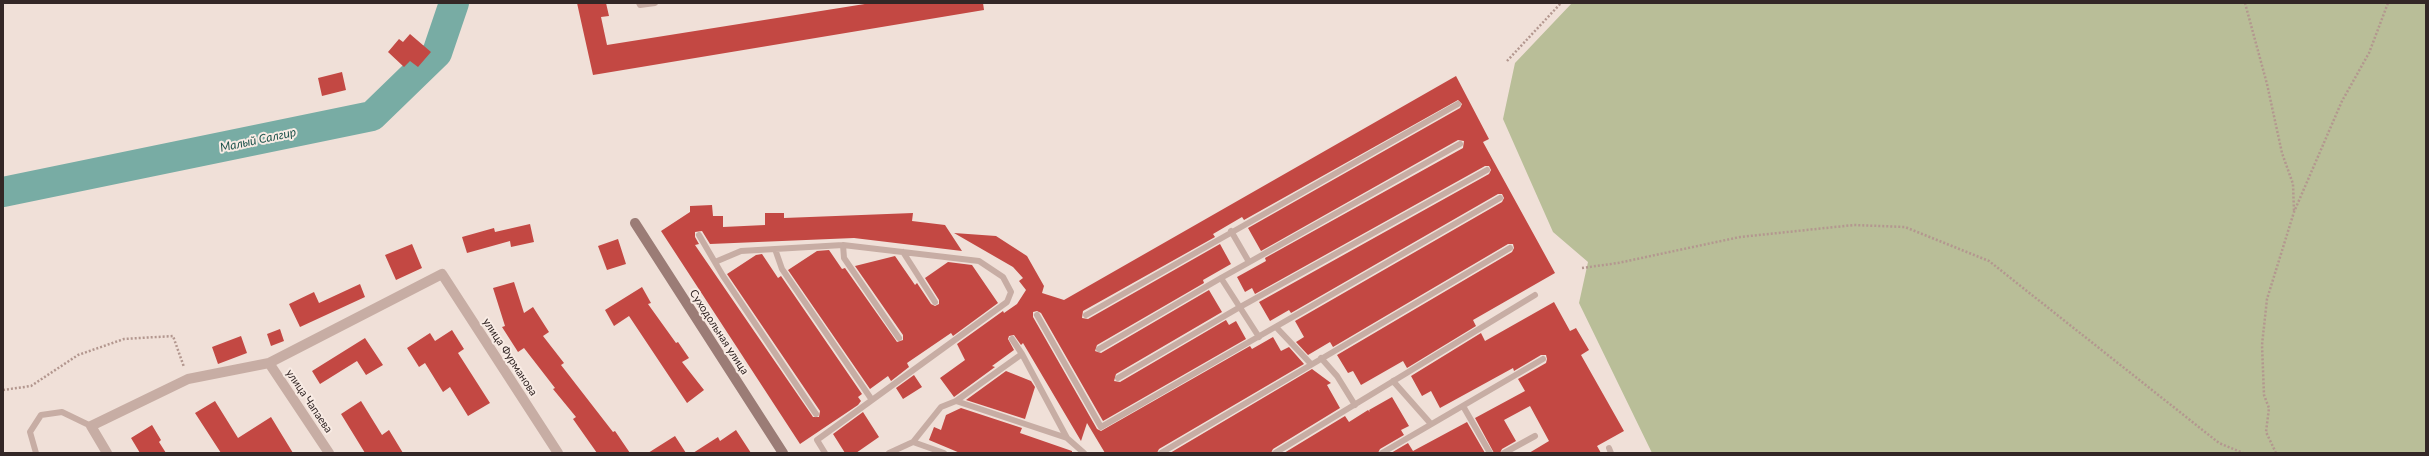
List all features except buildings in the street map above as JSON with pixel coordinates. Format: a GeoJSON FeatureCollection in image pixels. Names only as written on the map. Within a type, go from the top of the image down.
{"type":"FeatureCollection","features":[{"type":"Feature","properties":{"kind":"street","name":"Суходольная улица"},"geometry":{"type":"LineString","coordinates":[[635,223],[783,453]]}},
{"type":"Feature","properties":{"kind":"street","name":"улица Фурманова"},"geometry":{"type":"LineString","coordinates":[[269,363],[442,274],[558,453]]}},
{"type":"Feature","properties":{"kind":"street"},"geometry":{"type":"LineString","coordinates":[[107,453],[91,426],[188,379],[269,363]]}},
{"type":"Feature","properties":{"kind":"street","name":"улица Чапаева"},"geometry":{"type":"LineString","coordinates":[[269,363],[329,453]]}},
{"type":"Feature","properties":{"kind":"lane"},"geometry":{"type":"LineString","coordinates":[[639,3],[640,5],[655,3]]}},
{"type":"Feature","properties":{"kind":"lane"},"geometry":{"type":"LineString","coordinates":[[1086,315],[1231,231],[1458,104]]}},
{"type":"Feature","properties":{"kind":"lane"},"geometry":{"type":"LineString","coordinates":[[1099,349],[1249,262],[1460,144]]}},
{"type":"Feature","properties":{"kind":"lane"},"geometry":{"type":"LineString","coordinates":[[1118,378],[1240,307],[1487,170]]}},
{"type":"Feature","properties":{"kind":"lane"},"geometry":{"type":"LineString","coordinates":[[1037,314],[1101,427],[1500,198]]}},
{"type":"Feature","properties":{"kind":"lane"},"geometry":{"type":"LineString","coordinates":[[1231,231],[1249,262]]}},
{"type":"Feature","properties":{"kind":"lane"},"geometry":{"type":"LineString","coordinates":[[699,235],[715,262],[816,414]]}},
{"type":"Feature","properties":{"kind":"lane"},"geometry":{"type":"LineString","coordinates":[[715,262],[741,251],[843,245],[979,261],[1003,277],[1011,292],[1007,302],[817,440],[825,453]]}},
{"type":"Feature","properties":{"kind":"lane"},"geometry":{"type":"LineString","coordinates":[[843,245],[844,258],[899,338]]}},
{"type":"Feature","properties":{"kind":"lane"},"geometry":{"type":"LineString","coordinates":[[1161,453],[1510,248]]}},
{"type":"Feature","properties":{"kind":"lane"},"geometry":{"type":"LineString","coordinates":[[775,249],[782,269],[872,400]]}},
{"type":"Feature","properties":{"kind":"lane"},"geometry":{"type":"LineString","coordinates":[[902,252],[935,302]]}},
{"type":"Feature","properties":{"kind":"lane"},"geometry":{"type":"LineString","coordinates":[[1221,278],[1259,337]]}},
{"type":"Feature","properties":{"kind":"lane"},"geometry":{"type":"LineString","coordinates":[[1274,453],[1535,295]]}},
{"type":"Feature","properties":{"kind":"lane"},"geometry":{"type":"LineString","coordinates":[[1276,327],[1311,364]]}},
{"type":"Feature","properties":{"kind":"lane"},"geometry":{"type":"LineString","coordinates":[[1012,339],[1022,354],[1067,438],[1084,453]]}},
{"type":"Feature","properties":{"kind":"lane"},"geometry":{"type":"LineString","coordinates":[[889,453],[913,442],[941,407],[956,401],[1022,354]]}},
{"type":"Feature","properties":{"kind":"lane"},"geometry":{"type":"LineString","coordinates":[[1321,358],[1338,376],[1355,405]]}},
{"type":"Feature","properties":{"kind":"lane"},"geometry":{"type":"LineString","coordinates":[[1382,453],[1543,359]]}},
{"type":"Feature","properties":{"kind":"lane"},"geometry":{"type":"LineString","coordinates":[[1393,381],[1431,424]]}},
{"type":"Feature","properties":{"kind":"lane"},"geometry":{"type":"LineString","coordinates":[[956,401],[1067,438]]}},
{"type":"Feature","properties":{"kind":"lane"},"geometry":{"type":"LineString","coordinates":[[1464,406],[1490,453]]}},
{"type":"Feature","properties":{"kind":"lane"},"geometry":{"type":"LineString","coordinates":[[36,453],[30,432],[41,415],[62,412],[91,426]]}},
{"type":"Feature","properties":{"kind":"lane"},"geometry":{"type":"LineString","coordinates":[[1504,453],[1535,436]]}},
{"type":"Feature","properties":{"kind":"lane"},"geometry":{"type":"LineString","coordinates":[[913,442],[944,453]]}},
{"type":"Feature","properties":{"kind":"path"},"geometry":{"type":"LineString","coordinates":[[1507,62],[1561,3]]}},
{"type":"Feature","properties":{"kind":"path"},"geometry":{"type":"LineString","coordinates":[[2245,3],[2267,84],[2282,153],[2293,184],[2294,212]]}},
{"type":"Feature","properties":{"kind":"path"},"geometry":{"type":"LineString","coordinates":[[2276,453],[2266,432],[2269,408],[2264,395],[2262,345],[2267,299],[2294,212],[2342,101],[2369,53],[2388,3]]}},
{"type":"Feature","properties":{"kind":"path"},"geometry":{"type":"LineString","coordinates":[[1582,268],[1618,263],[1740,237],[1854,225],[1905,227],[1989,261],[2219,443],[2243,453]]}},
{"type":"Feature","properties":{"kind":"path"},"geometry":{"type":"LineString","coordinates":[[3,390],[31,386],[78,355],[124,339],[173,336],[188,379]]}},
{"type":"Feature","properties":{"kind":"green space"},"geometry":{"type":"Polygon","coordinates":[[[1572,3],[2426,3],[2426,453],[1652,453],[1579,303],[1588,262],[1553,232],[1503,119],[1515,63],[1572,3]]]}},
{"type":"Feature","properties":{"kind":"waterway","name":"Малый Салгир"},"geometry":{"type":"LineString","coordinates":[[3,192],[372,116],[437,53],[454,3]]}}]}
